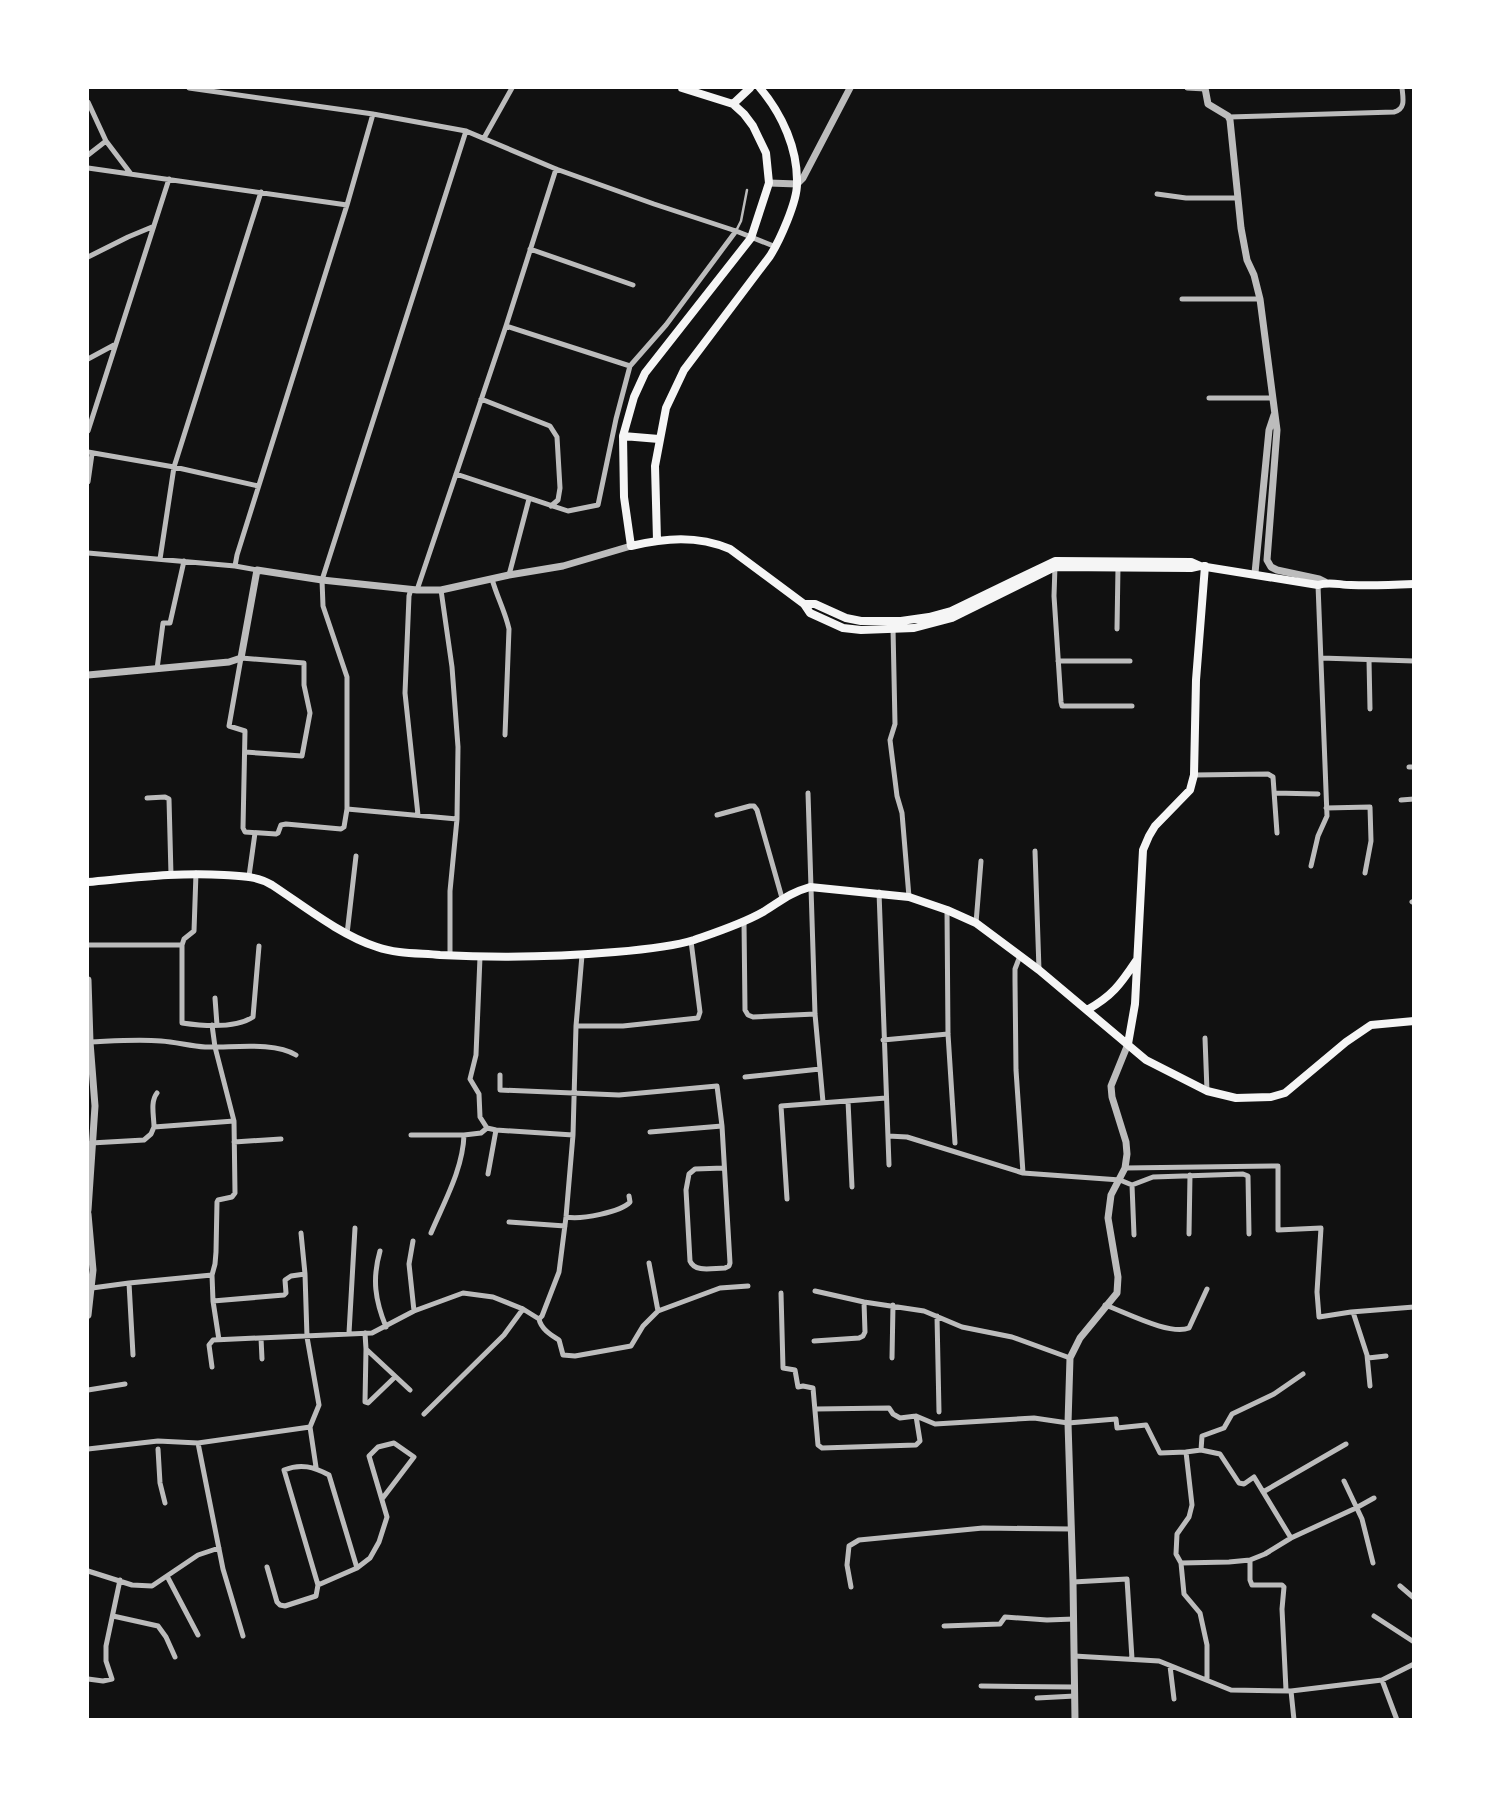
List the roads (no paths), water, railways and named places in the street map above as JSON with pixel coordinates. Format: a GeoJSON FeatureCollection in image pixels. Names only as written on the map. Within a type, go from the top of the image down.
{"type":"FeatureCollection","features":[{"type":"Feature","properties":{"kind":"main road"},"geometry":{"type":"LineString","coordinates":[[682,88],[733,104],[744,114],[761,139],[769,168],[769,183],[751,238],[645,373],[634,397],[622,436],[624,497],[631,546],[679,538],[717,543],[730,549],[804,604],[810,613],[843,628],[861,630],[951,611],[1055,564],[1178,565],[1191,562],[1198,567],[1322,583],[1370,586],[1413,584]]}},
{"type":"Feature","properties":{"kind":"main road"},"geometry":{"type":"LineString","coordinates":[[733,104],[750,88]]}},
{"type":"Feature","properties":{"kind":"main road"},"geometry":{"type":"LineString","coordinates":[[657,540],[654,466],[666,408],[684,370],[776,247],[796,196],[797,184],[789,137],[775,108],[760,88]]}},
{"type":"Feature","properties":{"kind":"main road"},"geometry":{"type":"LineString","coordinates":[[622,436],[659,439]]}},
{"type":"Feature","properties":{"kind":"main road"},"geometry":{"type":"LineString","coordinates":[[1128,1044],[1135,1004],[1143,850],[1155,826],[1190,790],[1194,775],[1198,567]]}},
{"type":"Feature","properties":{"kind":"main road"},"geometry":{"type":"LineString","coordinates":[[88,882],[196,873],[249,876],[272,884],[347,934],[388,951],[532,958],[636,950],[691,941],[744,922],[794,892],[909,897],[976,923],[1039,970],[1146,1060],[1207,1091],[1236,1098],[1271,1097],[1285,1093],[1346,1042],[1371,1025],[1413,1021]]}},
{"type":"Feature","properties":{"kind":"main road"},"geometry":{"type":"LineString","coordinates":[[1087,1010],[1105,1000],[1120,985],[1138,958]]}},
{"type":"Feature","properties":{"kind":"street"},"geometry":{"type":"LineString","coordinates":[[189,88],[373,114],[466,131],[556,169],[776,247]]}},
{"type":"Feature","properties":{"kind":"street"},"geometry":{"type":"LineString","coordinates":[[484,138],[512,88]]}},
{"type":"Feature","properties":{"kind":"street"},"geometry":{"type":"LineString","coordinates":[[769,183],[797,184],[803,178],[850,88]]}},
{"type":"Feature","properties":{"kind":"street"},"geometry":{"type":"LineString","coordinates":[[1187,88],[1205,88],[1208,104],[1229,117],[1397,111],[1403,106],[1402,88]]}},
{"type":"Feature","properties":{"kind":"street"},"geometry":{"type":"LineString","coordinates":[[88,102],[106,141],[132,174]]}},
{"type":"Feature","properties":{"kind":"street"},"geometry":{"type":"LineString","coordinates":[[235,566],[373,114]]}},
{"type":"Feature","properties":{"kind":"street"},"geometry":{"type":"LineString","coordinates":[[1229,117],[1244,247],[1259,299],[1278,430],[1267,560],[1271,567],[1319,579],[1322,583],[1321,658],[1326,816],[1311,866]]}},
{"type":"Feature","properties":{"kind":"street"},"geometry":{"type":"LineString","coordinates":[[257,570],[229,726],[246,731],[243,828],[245,832],[255,833],[278,833],[281,825],[286,824],[341,829],[344,827],[347,809],[347,677],[323,606],[322,580],[466,131]]}},
{"type":"Feature","properties":{"kind":"street"},"geometry":{"type":"LineString","coordinates":[[88,155],[106,141]]}},
{"type":"Feature","properties":{"kind":"street"},"geometry":{"type":"LineString","coordinates":[[88,168],[347,205]]}},
{"type":"Feature","properties":{"kind":"street"},"geometry":{"type":"LineString","coordinates":[[418,816],[405,693],[409,596],[414,589],[456,474],[556,169]]}},
{"type":"Feature","properties":{"kind":"street"},"geometry":{"type":"LineString","coordinates":[[88,432],[169,179]]}},
{"type":"Feature","properties":{"kind":"street"},"geometry":{"type":"LineString","coordinates":[[160,559],[174,467],[261,192]]}},
{"type":"Feature","properties":{"kind":"street"},"geometry":{"type":"LineString","coordinates":[[1157,194],[1186,198],[1237,198]]}},
{"type":"Feature","properties":{"kind":"street"},"geometry":{"type":"LineString","coordinates":[[88,257],[152,227]]}},
{"type":"Feature","properties":{"kind":"street"},"geometry":{"type":"LineString","coordinates":[[456,474],[568,511],[598,505],[630,366],[666,325],[736,231]]}},
{"type":"Feature","properties":{"kind":"street"},"geometry":{"type":"LineString","coordinates":[[530,249],[633,285]]}},
{"type":"Feature","properties":{"kind":"street"},"geometry":{"type":"LineString","coordinates":[[1182,299],[1259,299]]}},
{"type":"Feature","properties":{"kind":"street"},"geometry":{"type":"LineString","coordinates":[[506,326],[630,366]]}},
{"type":"Feature","properties":{"kind":"street"},"geometry":{"type":"LineString","coordinates":[[88,359],[114,345]]}},
{"type":"Feature","properties":{"kind":"street"},"geometry":{"type":"LineString","coordinates":[[1209,398],[1273,398]]}},
{"type":"Feature","properties":{"kind":"street"},"geometry":{"type":"LineString","coordinates":[[481,399],[550,426],[557,437],[560,488],[558,500],[551,506]]}},
{"type":"Feature","properties":{"kind":"street"},"geometry":{"type":"LineString","coordinates":[[1255,573],[1269,430],[1274,414]]}},
{"type":"Feature","properties":{"kind":"street"},"geometry":{"type":"LineString","coordinates":[[88,482],[90,453],[174,467],[258,486]]}},
{"type":"Feature","properties":{"kind":"street"},"geometry":{"type":"LineString","coordinates":[[509,575],[529,499]]}},
{"type":"Feature","properties":{"kind":"street"},"geometry":{"type":"LineString","coordinates":[[1261,503],[1271,505]]}},
{"type":"Feature","properties":{"kind":"street"},"geometry":{"type":"LineString","coordinates":[[88,553],[235,566],[322,580],[442,590],[563,566],[631,546]]}},
{"type":"Feature","properties":{"kind":"street"},"geometry":{"type":"LineString","coordinates":[[157,669],[163,622],[170,624],[184,561]]}},
{"type":"Feature","properties":{"kind":"street"},"geometry":{"type":"LineString","coordinates":[[1055,564],[1054,596],[1062,706],[1132,706]]}},
{"type":"Feature","properties":{"kind":"street"},"geometry":{"type":"LineString","coordinates":[[1113,564],[1117,629]]}},
{"type":"Feature","properties":{"kind":"street"},"geometry":{"type":"LineString","coordinates":[[492,579],[509,629],[505,735]]}},
{"type":"Feature","properties":{"kind":"street"},"geometry":{"type":"LineString","coordinates":[[442,590],[452,667],[458,747],[457,819],[450,891],[450,955]]}},
{"type":"Feature","properties":{"kind":"street"},"geometry":{"type":"LineString","coordinates":[[893,625],[895,724],[890,740],[897,796],[902,813],[909,897]]}},
{"type":"Feature","properties":{"kind":"street"},"geometry":{"type":"LineString","coordinates":[[88,675],[229,662],[241,658],[304,663],[304,685],[310,713],[302,755],[245,752]]}},
{"type":"Feature","properties":{"kind":"street"},"geometry":{"type":"LineString","coordinates":[[1321,658],[1413,661]]}},
{"type":"Feature","properties":{"kind":"street"},"geometry":{"type":"LineString","coordinates":[[1369,660],[1370,709]]}},
{"type":"Feature","properties":{"kind":"street"},"geometry":{"type":"LineString","coordinates":[[1058,662],[1130,661]]}},
{"type":"Feature","properties":{"kind":"street"},"geometry":{"type":"LineString","coordinates":[[1194,775],[1268,774],[1273,777],[1277,833]]}},
{"type":"Feature","properties":{"kind":"street"},"geometry":{"type":"LineString","coordinates":[[808,793],[815,1014],[823,1102]]}},
{"type":"Feature","properties":{"kind":"street"},"geometry":{"type":"LineString","coordinates":[[1275,793],[1318,794]]}},
{"type":"Feature","properties":{"kind":"street"},"geometry":{"type":"LineString","coordinates":[[147,798],[169,799],[171,874]]}},
{"type":"Feature","properties":{"kind":"street"},"geometry":{"type":"LineString","coordinates":[[1401,800],[1413,799]]}},
{"type":"Feature","properties":{"kind":"street"},"geometry":{"type":"LineString","coordinates":[[717,815],[754,806],[782,898]]}},
{"type":"Feature","properties":{"kind":"street"},"geometry":{"type":"LineString","coordinates":[[1326,808],[1370,807],[1371,841],[1365,873]]}},
{"type":"Feature","properties":{"kind":"street"},"geometry":{"type":"LineString","coordinates":[[347,809],[457,819]]}},
{"type":"Feature","properties":{"kind":"street"},"geometry":{"type":"LineString","coordinates":[[249,876],[255,833]]}},
{"type":"Feature","properties":{"kind":"street"},"geometry":{"type":"LineString","coordinates":[[1035,851],[1039,970]]}},
{"type":"Feature","properties":{"kind":"street"},"geometry":{"type":"LineString","coordinates":[[347,934],[356,856]]}},
{"type":"Feature","properties":{"kind":"street"},"geometry":{"type":"LineString","coordinates":[[976,923],[981,861]]}},
{"type":"Feature","properties":{"kind":"street"},"geometry":{"type":"LineString","coordinates":[[196,873],[194,931],[184,939],[182,945],[181,1023],[215,1025],[250,1020],[253,1017],[259,946]]}},
{"type":"Feature","properties":{"kind":"street"},"geometry":{"type":"LineString","coordinates":[[879,896],[889,1165]]}},
{"type":"Feature","properties":{"kind":"street"},"geometry":{"type":"LineString","coordinates":[[947,913],[948,1034],[955,1143]]}},
{"type":"Feature","properties":{"kind":"street"},"geometry":{"type":"LineString","coordinates":[[744,922],[745,1010],[748,1015],[815,1014]]}},
{"type":"Feature","properties":{"kind":"street"},"geometry":{"type":"LineString","coordinates":[[576,1026],[622,1026],[698,1018],[700,1012],[691,941]]}},
{"type":"Feature","properties":{"kind":"street"},"geometry":{"type":"LineString","coordinates":[[88,945],[182,945]]}},
{"type":"Feature","properties":{"kind":"street"},"geometry":{"type":"LineString","coordinates":[[539,1319],[559,1272],[565,1226],[573,1135],[576,1026],[582,954]]}},
{"type":"Feature","properties":{"kind":"street"},"geometry":{"type":"LineString","coordinates":[[480,957],[475,1055],[470,1079],[479,1094],[480,1117],[487,1128],[495,1130],[573,1135]]}},
{"type":"Feature","properties":{"kind":"street"},"geometry":{"type":"LineString","coordinates":[[1019,957],[1015,969],[1016,1070],[1023,1174]]}},
{"type":"Feature","properties":{"kind":"street"},"geometry":{"type":"LineString","coordinates":[[88,980],[95,1106],[90,1130],[88,1212],[92,1288],[88,1315]]}},
{"type":"Feature","properties":{"kind":"street"},"geometry":{"type":"LineString","coordinates":[[215,998],[215,1047],[234,1121],[235,1193],[232,1197],[217,1202],[216,1252],[212,1275],[219,1340]]}},
{"type":"Feature","properties":{"kind":"street"},"geometry":{"type":"LineString","coordinates":[[883,1040],[948,1034]]}},
{"type":"Feature","properties":{"kind":"street"},"geometry":{"type":"LineString","coordinates":[[1205,1038],[1207,1091]]}},
{"type":"Feature","properties":{"kind":"street"},"geometry":{"type":"LineString","coordinates":[[90,1042],[132,1040],[200,1047],[277,1048],[296,1055]]}},
{"type":"Feature","properties":{"kind":"street"},"geometry":{"type":"LineString","coordinates":[[1075,1720],[1068,1423],[1070,1358],[1080,1338],[1117,1293],[1118,1277],[1108,1218],[1111,1195],[1125,1168],[1127,1154],[1111,1086],[1128,1044]]}},
{"type":"Feature","properties":{"kind":"street"},"geometry":{"type":"LineString","coordinates":[[745,1076],[820,1069]]}},
{"type":"Feature","properties":{"kind":"street"},"geometry":{"type":"LineString","coordinates":[[500,1075],[500,1090],[619,1095],[717,1086],[722,1126],[730,1262],[725,1268],[696,1269],[690,1261],[686,1190],[689,1174],[695,1170],[724,1168]]}},
{"type":"Feature","properties":{"kind":"street"},"geometry":{"type":"LineString","coordinates":[[91,1143],[144,1140],[154,1127],[153,1103],[157,1093]]}},
{"type":"Feature","properties":{"kind":"street"},"geometry":{"type":"LineString","coordinates":[[787,1199],[780,1108],[783,1105],[886,1098]]}},
{"type":"Feature","properties":{"kind":"street"},"geometry":{"type":"LineString","coordinates":[[848,1101],[852,1187]]}},
{"type":"Feature","properties":{"kind":"street"},"geometry":{"type":"LineString","coordinates":[[154,1127],[234,1121]]}},
{"type":"Feature","properties":{"kind":"street"},"geometry":{"type":"LineString","coordinates":[[650,1132],[722,1126]]}},
{"type":"Feature","properties":{"kind":"street"},"geometry":{"type":"LineString","coordinates":[[411,1135],[464,1135],[481,1133],[487,1128]]}},
{"type":"Feature","properties":{"kind":"street"},"geometry":{"type":"LineString","coordinates":[[488,1174],[495,1130]]}},
{"type":"Feature","properties":{"kind":"street"},"geometry":{"type":"LineString","coordinates":[[431,1233],[456,1175],[464,1135]]}},
{"type":"Feature","properties":{"kind":"street"},"geometry":{"type":"LineString","coordinates":[[888,1136],[907,1138],[956,1151],[1023,1174],[1120,1180],[1132,1185],[1153,1177],[1243,1174],[1248,1176],[1249,1234]]}},
{"type":"Feature","properties":{"kind":"street"},"geometry":{"type":"LineString","coordinates":[[234,1142],[281,1139]]}},
{"type":"Feature","properties":{"kind":"street"},"geometry":{"type":"LineString","coordinates":[[1125,1168],[1278,1166],[1278,1230],[1321,1228],[1317,1292],[1319,1317],[1413,1307]]}},
{"type":"Feature","properties":{"kind":"street"},"geometry":{"type":"LineString","coordinates":[[1189,1234],[1190,1175]]}},
{"type":"Feature","properties":{"kind":"street"},"geometry":{"type":"LineString","coordinates":[[1132,1185],[1134,1235]]}},
{"type":"Feature","properties":{"kind":"street"},"geometry":{"type":"LineString","coordinates":[[566,1217],[588,1216],[625,1208],[631,1202],[629,1196]]}},
{"type":"Feature","properties":{"kind":"street"},"geometry":{"type":"LineString","coordinates":[[509,1222],[565,1226]]}},
{"type":"Feature","properties":{"kind":"street"},"geometry":{"type":"LineString","coordinates":[[349,1333],[355,1228]]}},
{"type":"Feature","properties":{"kind":"street"},"geometry":{"type":"LineString","coordinates":[[301,1233],[307,1337],[319,1405],[310,1427],[316,1467]]}},
{"type":"Feature","properties":{"kind":"street"},"geometry":{"type":"LineString","coordinates":[[413,1241],[409,1264],[414,1311]]}},
{"type":"Feature","properties":{"kind":"street"},"geometry":{"type":"LineString","coordinates":[[380,1251],[375,1267],[375,1294],[386,1327]]}},
{"type":"Feature","properties":{"kind":"street"},"geometry":{"type":"LineString","coordinates":[[649,1262],[658,1311]]}},
{"type":"Feature","properties":{"kind":"street"},"geometry":{"type":"LineString","coordinates":[[213,1301],[284,1295],[285,1280],[291,1276],[305,1274]]}},
{"type":"Feature","properties":{"kind":"street"},"geometry":{"type":"LineString","coordinates":[[92,1288],[212,1275]]}},
{"type":"Feature","properties":{"kind":"street"},"geometry":{"type":"LineString","coordinates":[[129,1283],[133,1355]]}},
{"type":"Feature","properties":{"kind":"street"},"geometry":{"type":"LineString","coordinates":[[212,1367],[209,1345],[212,1340],[372,1333],[414,1311],[463,1293],[494,1297],[523,1309],[539,1319],[547,1332],[559,1340],[563,1355],[575,1356],[631,1346],[643,1326],[658,1311],[720,1288],[748,1286]]}},
{"type":"Feature","properties":{"kind":"street"},"geometry":{"type":"LineString","coordinates":[[1105,1305],[1153,1325],[1183,1331],[1189,1328],[1207,1290]]}},
{"type":"Feature","properties":{"kind":"street"},"geometry":{"type":"LineString","coordinates":[[815,1291],[923,1311],[962,1327],[1012,1337],[1070,1358]]}},
{"type":"Feature","properties":{"kind":"street"},"geometry":{"type":"LineString","coordinates":[[781,1293],[783,1368],[795,1370],[798,1387],[813,1388],[818,1444],[822,1448],[916,1445],[920,1441],[916,1416]]}},
{"type":"Feature","properties":{"kind":"street"},"geometry":{"type":"LineString","coordinates":[[814,1340],[863,1336],[864,1302]]}},
{"type":"Feature","properties":{"kind":"street"},"geometry":{"type":"LineString","coordinates":[[892,1358],[893,1306]]}},
{"type":"Feature","properties":{"kind":"street"},"geometry":{"type":"LineString","coordinates":[[424,1414],[504,1335],[523,1309]]}},
{"type":"Feature","properties":{"kind":"street"},"geometry":{"type":"LineString","coordinates":[[1353,1312],[1367,1357],[1370,1385]]}},
{"type":"Feature","properties":{"kind":"street"},"geometry":{"type":"LineString","coordinates":[[937,1316],[939,1412]]}},
{"type":"Feature","properties":{"kind":"street"},"geometry":{"type":"LineString","coordinates":[[365,1333],[365,1402],[368,1403],[395,1377]]}},
{"type":"Feature","properties":{"kind":"street"},"geometry":{"type":"LineString","coordinates":[[261,1338],[262,1359]]}},
{"type":"Feature","properties":{"kind":"street"},"geometry":{"type":"LineString","coordinates":[[366,1349],[410,1390]]}},
{"type":"Feature","properties":{"kind":"street"},"geometry":{"type":"LineString","coordinates":[[1359,1356],[1386,1356]]}},
{"type":"Feature","properties":{"kind":"street"},"geometry":{"type":"LineString","coordinates":[[1201,1450],[1202,1436],[1224,1428],[1232,1414],[1274,1394],[1303,1374]]}},
{"type":"Feature","properties":{"kind":"street"},"geometry":{"type":"LineString","coordinates":[[88,1390],[125,1384]]}},
{"type":"Feature","properties":{"kind":"street"},"geometry":{"type":"LineString","coordinates":[[816,1409],[889,1408],[900,1418],[916,1416],[935,1424],[1034,1418],[1068,1423],[1116,1419],[1117,1428],[1146,1425],[1160,1453],[1201,1450],[1220,1454],[1239,1483],[1244,1484],[1254,1477],[1291,1538]]}},
{"type":"Feature","properties":{"kind":"street"},"geometry":{"type":"LineString","coordinates":[[88,1448],[198,1443],[310,1427]]}},
{"type":"Feature","properties":{"kind":"street"},"geometry":{"type":"LineString","coordinates":[[198,1443],[223,1569],[243,1636]]}},
{"type":"Feature","properties":{"kind":"street"},"geometry":{"type":"LineString","coordinates":[[318,1585],[357,1568],[370,1558],[379,1542],[387,1517],[369,1456],[377,1447],[394,1443],[414,1457],[382,1499]]}},
{"type":"Feature","properties":{"kind":"street"},"geometry":{"type":"LineString","coordinates":[[1263,1492],[1346,1444]]}},
{"type":"Feature","properties":{"kind":"street"},"geometry":{"type":"LineString","coordinates":[[158,1445],[165,1503]]}},
{"type":"Feature","properties":{"kind":"street"},"geometry":{"type":"LineString","coordinates":[[1186,1452],[1192,1505],[1189,1517],[1177,1534],[1177,1554],[1181,1563],[1184,1594],[1200,1613],[1207,1645],[1206,1679]]}},
{"type":"Feature","properties":{"kind":"street"},"geometry":{"type":"LineString","coordinates":[[267,1567],[276,1602],[280,1605],[285,1606],[316,1596],[318,1585],[284,1470],[292,1467],[316,1467],[329,1475],[357,1568]]}},
{"type":"Feature","properties":{"kind":"street"},"geometry":{"type":"LineString","coordinates":[[1344,1481],[1363,1519],[1373,1563]]}},
{"type":"Feature","properties":{"kind":"street"},"geometry":{"type":"LineString","coordinates":[[1181,1563],[1250,1560],[1374,1498]]}},
{"type":"Feature","properties":{"kind":"street"},"geometry":{"type":"LineString","coordinates":[[851,1587],[847,1565],[849,1546],[859,1540],[983,1528],[1071,1529]]}},
{"type":"Feature","properties":{"kind":"street"},"geometry":{"type":"LineString","coordinates":[[88,1572],[132,1585],[152,1586],[198,1555],[219,1548]]}},
{"type":"Feature","properties":{"kind":"street"},"geometry":{"type":"LineString","coordinates":[[1250,1560],[1252,1585],[1284,1587],[1282,1609],[1294,1720]]}},
{"type":"Feature","properties":{"kind":"street"},"geometry":{"type":"LineString","coordinates":[[167,1576],[196,1631]]}},
{"type":"Feature","properties":{"kind":"street"},"geometry":{"type":"LineString","coordinates":[[1073,1582],[1127,1579],[1132,1658]]}},
{"type":"Feature","properties":{"kind":"street"},"geometry":{"type":"LineString","coordinates":[[88,1679],[112,1679],[106,1661],[106,1646],[120,1580]]}},
{"type":"Feature","properties":{"kind":"street"},"geometry":{"type":"LineString","coordinates":[[1400,1586],[1413,1598]]}},
{"type":"Feature","properties":{"kind":"street"},"geometry":{"type":"LineString","coordinates":[[113,1616],[158,1626],[175,1657]]}},
{"type":"Feature","properties":{"kind":"street"},"geometry":{"type":"LineString","coordinates":[[1374,1616],[1413,1642]]}},
{"type":"Feature","properties":{"kind":"street"},"geometry":{"type":"LineString","coordinates":[[944,1626],[1000,1624],[1005,1617],[1074,1619]]}},
{"type":"Feature","properties":{"kind":"street"},"geometry":{"type":"LineString","coordinates":[[1074,1656],[1159,1661],[1231,1690],[1289,1690],[1382,1679],[1413,1664]]}},
{"type":"Feature","properties":{"kind":"street"},"geometry":{"type":"LineString","coordinates":[[1170,1666],[1174,1699]]}},
{"type":"Feature","properties":{"kind":"street"},"geometry":{"type":"LineString","coordinates":[[1382,1679],[1397,1720]]}},
{"type":"Feature","properties":{"kind":"street"},"geometry":{"type":"LineString","coordinates":[[981,1686],[1074,1687]]}},
{"type":"Feature","properties":{"kind":"street"},"geometry":{"type":"LineString","coordinates":[[1037,1698],[1074,1696]]}},
{"type":"Feature","properties":{"kind":"lane"},"geometry":{"type":"LineString","coordinates":[[736,231],[741,221],[747,190]]}}]}
